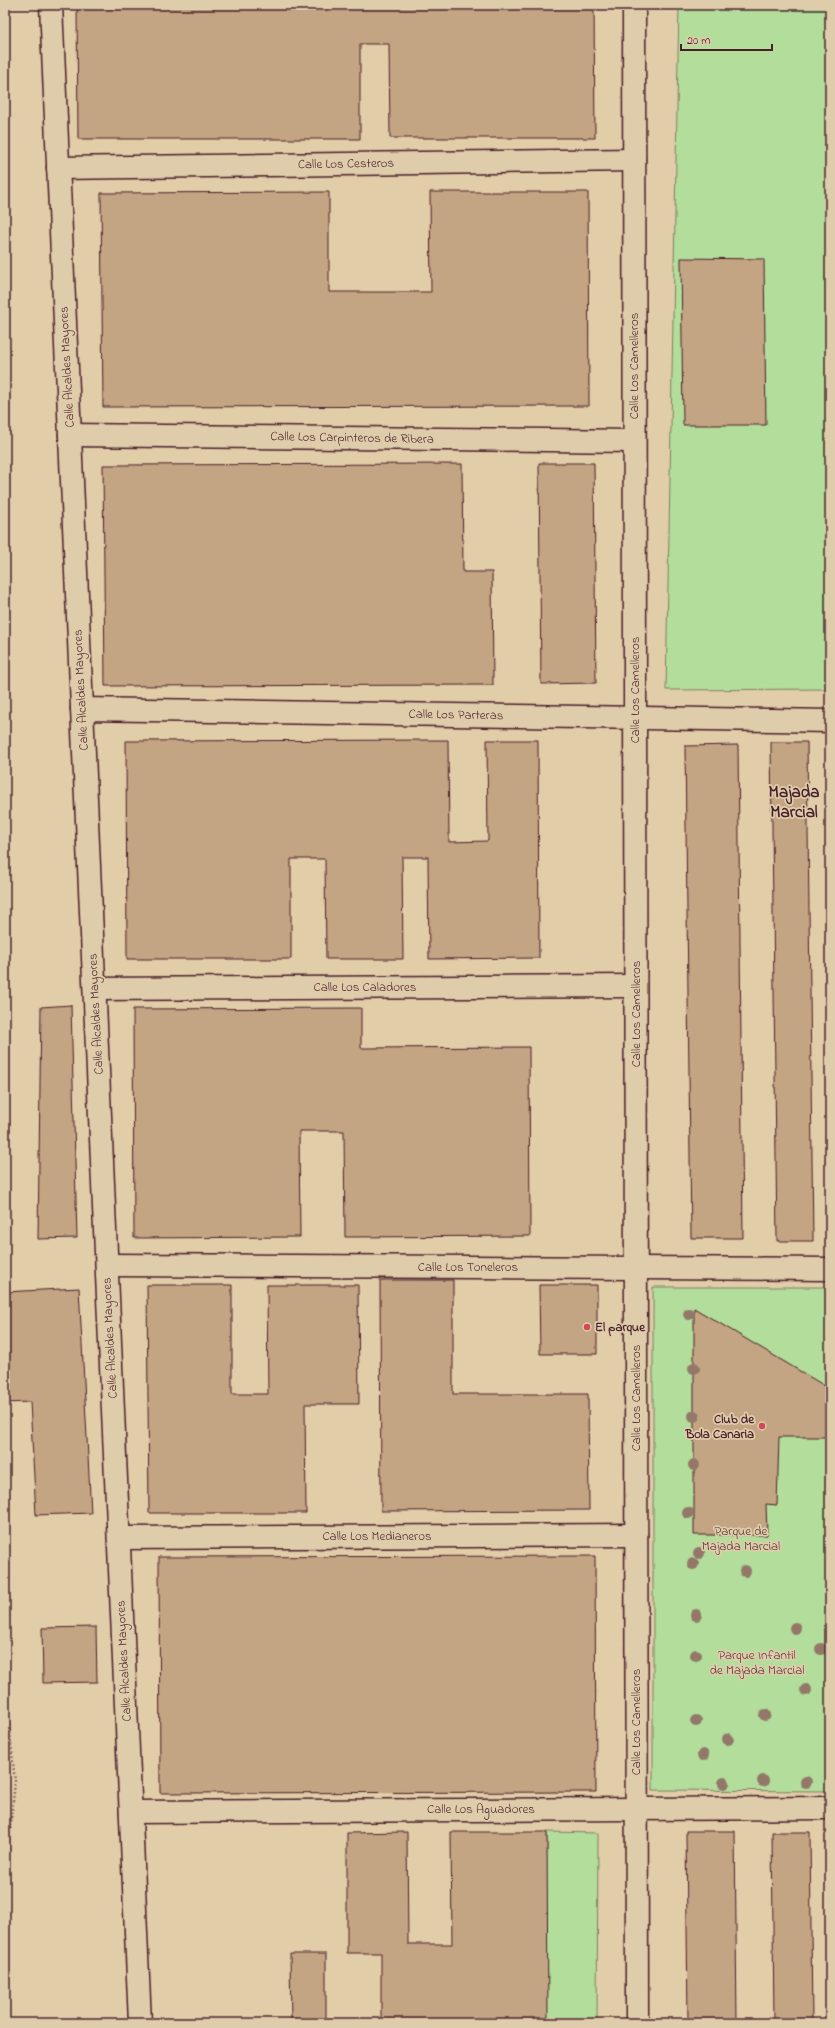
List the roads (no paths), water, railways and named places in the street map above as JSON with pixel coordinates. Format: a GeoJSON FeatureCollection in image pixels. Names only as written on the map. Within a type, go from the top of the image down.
{"type":"FeatureCollection","features":[{"type":"Feature","properties":{"kind":"street","name":"Calle Alcaldes Mayores"},"geometry":{"type":"LineString","coordinates":[[51,5],[140,2023]]}},
{"type":"Feature","properties":{"kind":"street","name":"Calle Los Camelleros"},"geometry":{"type":"LineString","coordinates":[[634,5],[637,2023]]}},
{"type":"Feature","properties":{"kind":"street","name":"Calle Los Cesteros"},"geometry":{"type":"LineString","coordinates":[[58,168],[634,160]]}},
{"type":"Feature","properties":{"kind":"street","name":"Calle Los Carpinteros de Ribera"},"geometry":{"type":"LineString","coordinates":[[70,435],[634,441]]}},
{"type":"Feature","properties":{"kind":"street","name":"Calle Los Parteras"},"geometry":{"type":"LineString","coordinates":[[82,709],[830,722]]}},
{"type":"Feature","properties":{"kind":"street","name":"Calle Los Caladores"},"geometry":{"type":"LineString","coordinates":[[94,989],[636,986]]}},
{"type":"Feature","properties":{"kind":"street","name":"Calle Los Toneleros"},"geometry":{"type":"LineString","coordinates":[[107,1265],[830,1269]]}},
{"type":"Feature","properties":{"kind":"street","name":"Calle Los Medianeros"},"geometry":{"type":"LineString","coordinates":[[119,1538],[636,1535]]}},
{"type":"Feature","properties":{"kind":"street","name":"Calle Los Aguadores"},"geometry":{"type":"LineString","coordinates":[[131,1812],[830,1808]]}},
{"type":"Feature","properties":{"kind":"place","name":"El parque"},"geometry":{"type":"Point","coordinates":[587,1327]}},
{"type":"Feature","properties":{"kind":"place","name":"Club de Bola Canaria"},"geometry":{"type":"Point","coordinates":[762,1426]}},
{"type":"Feature","properties":{"kind":"district","name":"Majada Marcial"},"geometry":{"type":"Point","coordinates":[794,802]}},
{"type":"Feature","properties":{"kind":"park label","name":"Parque de Majada Marcial"},"geometry":{"type":"Point","coordinates":[741,1538]}},
{"type":"Feature","properties":{"kind":"park label","name":"Parque Infantil de Majada Marcial"},"geometry":{"type":"Point","coordinates":[757,1662]}}]}
